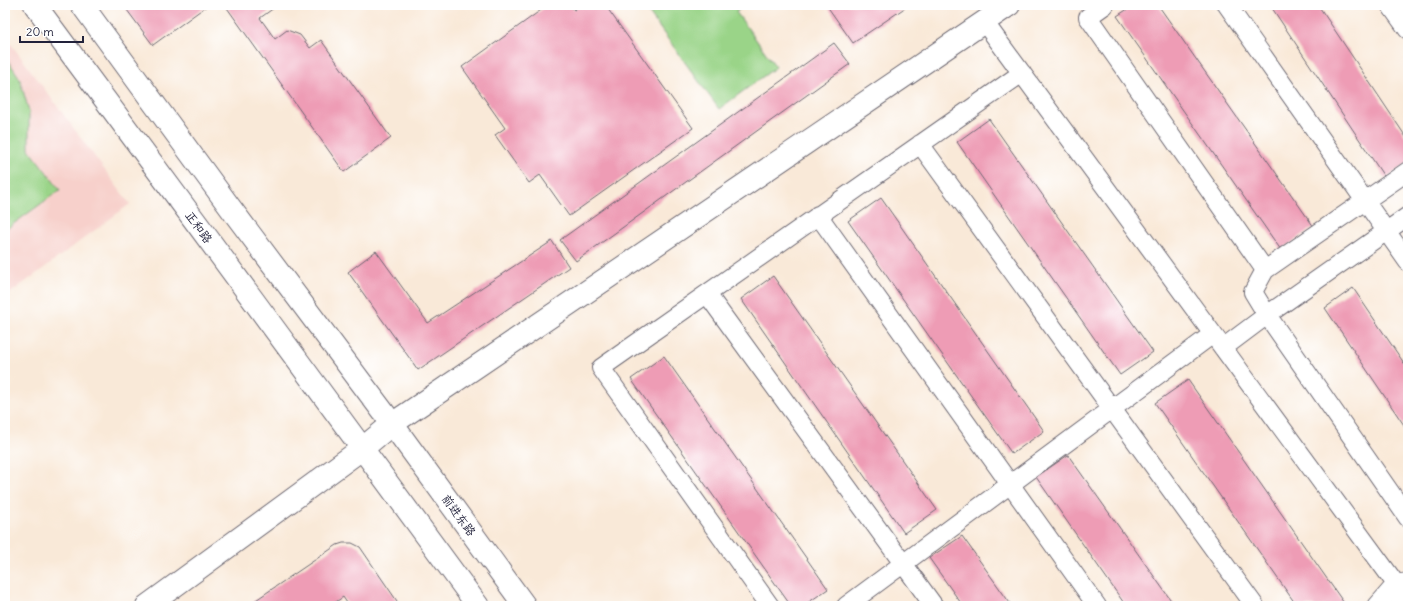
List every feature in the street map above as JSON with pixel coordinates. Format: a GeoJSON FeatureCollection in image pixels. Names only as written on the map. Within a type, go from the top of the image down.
{"type":"FeatureCollection","features":[{"type":"Feature","properties":{"kind":"main road","name":"正和路"},"geometry":{"type":"LineString","coordinates":[[35,5],[363,448]]}},
{"type":"Feature","properties":{"kind":"main road"},"geometry":{"type":"LineString","coordinates":[[146,606],[363,448],[392,424],[1009,5]]}},
{"type":"Feature","properties":{"kind":"main road"},"geometry":{"type":"LineString","coordinates":[[86,6],[229,206],[392,424]]}},
{"type":"Feature","properties":{"kind":"main road","name":"前进东路"},"geometry":{"type":"LineString","coordinates":[[392,424],[525,606]]}},
{"type":"Feature","properties":{"kind":"main road"},"geometry":{"type":"LineString","coordinates":[[363,448],[478,606]]}},
{"type":"Feature","properties":{"kind":"street"},"geometry":{"type":"LineString","coordinates":[[1105,5],[1088,18],[1265,270]]}},
{"type":"Feature","properties":{"kind":"street"},"geometry":{"type":"LineString","coordinates":[[1228,5],[1408,262]]}},
{"type":"Feature","properties":{"kind":"street"},"geometry":{"type":"LineString","coordinates":[[1390,5],[1408,30]]}},
{"type":"Feature","properties":{"kind":"street"},"geometry":{"type":"LineString","coordinates":[[985,22],[1218,341],[1402,583],[1402,606]]}},
{"type":"Feature","properties":{"kind":"street"},"geometry":{"type":"LineString","coordinates":[[770,606],[601,368],[1022,73]]}},
{"type":"Feature","properties":{"kind":"street"},"geometry":{"type":"LineString","coordinates":[[920,144],[1255,606]]}},
{"type":"Feature","properties":{"kind":"street"},"geometry":{"type":"LineString","coordinates":[[1408,171],[1265,270],[1253,292],[1267,315],[1408,518]]}},
{"type":"Feature","properties":{"kind":"street"},"geometry":{"type":"LineString","coordinates":[[818,215],[1097,606]]}},
{"type":"Feature","properties":{"kind":"street"},"geometry":{"type":"LineString","coordinates":[[846,606],[1112,409],[1218,341],[1267,315],[1408,216]]}},
{"type":"Feature","properties":{"kind":"street"},"geometry":{"type":"LineString","coordinates":[[707,294],[934,606]]}},
{"type":"Feature","properties":{"kind":"street"},"geometry":{"type":"LineString","coordinates":[[1377,606],[1402,583]]}},
{"type":"Feature","properties":{"kind":"shaded area"},"geometry":{"type":"Polygon","coordinates":[[[5,36],[130,204],[5,297],[5,36]]]}},
{"type":"Feature","properties":{"kind":"green space"},"geometry":{"type":"Polygon","coordinates":[[[643,5],[745,5],[736,12],[776,67],[719,109],[643,5]]]}},
{"type":"Feature","properties":{"kind":"green space"},"geometry":{"type":"Polygon","coordinates":[[[5,56],[19,77],[29,111],[29,149],[60,190],[5,230],[5,56]]]}},
{"type":"Feature","properties":{"kind":"building"},"geometry":{"type":"Polygon","coordinates":[[[208,5],[153,45],[124,6],[208,5]]]}},
{"type":"Feature","properties":{"kind":"building"},"geometry":{"type":"Polygon","coordinates":[[[225,5],[278,5],[260,18],[275,39],[287,30],[300,35],[310,48],[321,40],[391,138],[344,172],[225,5]]]}},
{"type":"Feature","properties":{"kind":"building"},"geometry":{"type":"Polygon","coordinates":[[[548,5],[570,5],[574,10],[581,5],[605,5],[693,128],[569,216],[540,175],[529,183],[495,135],[505,128],[462,67],[548,5]]]}},
{"type":"Feature","properties":{"kind":"building"},"geometry":{"type":"Polygon","coordinates":[[[909,5],[853,43],[827,6],[909,5]]]}},
{"type":"Feature","properties":{"kind":"building"},"geometry":{"type":"Polygon","coordinates":[[[1134,5],[1158,5],[1314,227],[1281,250],[1117,16],[1134,5]]]}},
{"type":"Feature","properties":{"kind":"building"},"geometry":{"type":"Polygon","coordinates":[[[1270,5],[1318,5],[1408,140],[1408,163],[1385,178],[1270,5]]]}},
{"type":"Feature","properties":{"kind":"building"},"geometry":{"type":"Polygon","coordinates":[[[834,43],[850,64],[576,261],[560,240],[834,43]]]}},
{"type":"Feature","properties":{"kind":"building"},"geometry":{"type":"Polygon","coordinates":[[[989,119],[1153,352],[1120,375],[957,142],[989,119]]]}},
{"type":"Feature","properties":{"kind":"building"},"geometry":{"type":"Polygon","coordinates":[[[881,198],[1044,431],[1012,454],[848,221],[881,198]]]}},
{"type":"Feature","properties":{"kind":"building"},"geometry":{"type":"Polygon","coordinates":[[[552,241],[569,267],[418,370],[348,272],[376,251],[428,323],[552,241]]]}},
{"type":"Feature","properties":{"kind":"building"},"geometry":{"type":"Polygon","coordinates":[[[773,276],[937,510],[904,533],[741,299],[773,276]]]}},
{"type":"Feature","properties":{"kind":"building"},"geometry":{"type":"Polygon","coordinates":[[[1353,288],[1408,369],[1408,431],[1325,308],[1353,288]]]}},
{"type":"Feature","properties":{"kind":"building"},"geometry":{"type":"Polygon","coordinates":[[[664,356],[828,589],[803,606],[791,606],[631,379],[664,356]]]}},
{"type":"Feature","properties":{"kind":"building"},"geometry":{"type":"Polygon","coordinates":[[[1188,380],[1346,606],[1297,606],[1155,403],[1188,380]]]}},
{"type":"Feature","properties":{"kind":"building"},"geometry":{"type":"Polygon","coordinates":[[[1068,455],[1175,606],[1126,606],[1036,477],[1068,455]]]}},
{"type":"Feature","properties":{"kind":"building"},"geometry":{"type":"Polygon","coordinates":[[[962,536],[1012,606],[963,606],[929,558],[962,536]]]}},
{"type":"Feature","properties":{"kind":"building"},"geometry":{"type":"Polygon","coordinates":[[[352,543],[360,547],[399,604],[397,606],[349,606],[343,597],[330,606],[247,606],[337,545],[352,543]]]}}]}
